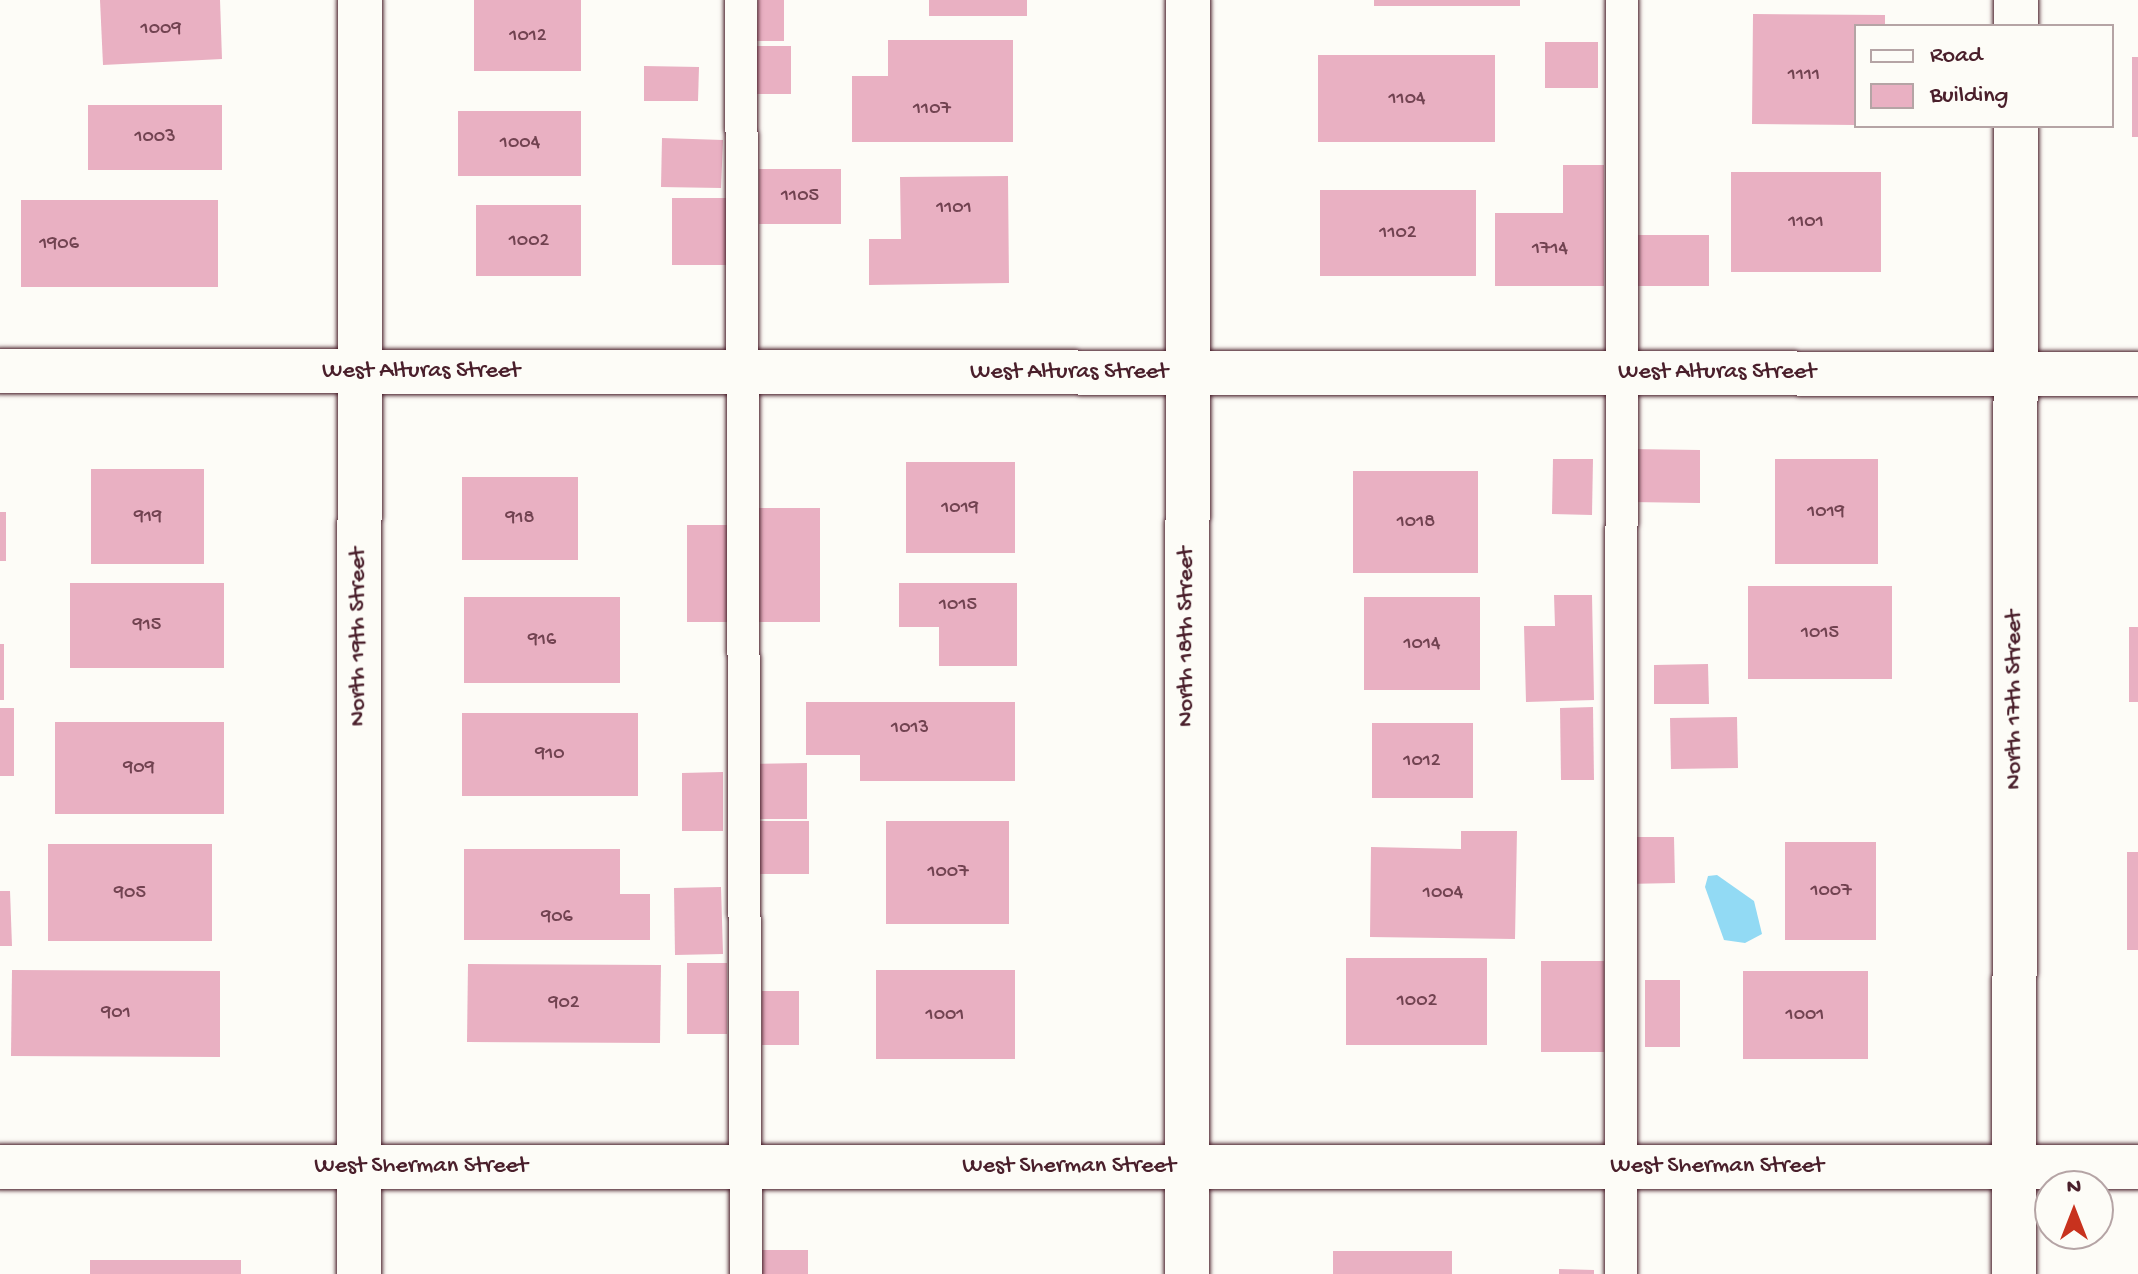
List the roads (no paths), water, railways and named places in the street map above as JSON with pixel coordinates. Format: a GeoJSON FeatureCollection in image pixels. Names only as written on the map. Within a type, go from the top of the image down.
{"type":"FeatureCollection","features":[{"type":"Feature","properties":{"kind":"street","name":"North 19th Street"},"geometry":{"type":"LineString","coordinates":[[359,1274],[360,0]]}},
{"type":"Feature","properties":{"kind":"street","name":"North 18th Street"},"geometry":{"type":"LineString","coordinates":[[1187,1274],[1188,0]]}},
{"type":"Feature","properties":{"kind":"street"},"geometry":{"type":"LineString","coordinates":[[2016,0],[2016,24]]}},
{"type":"Feature","properties":{"kind":"street","name":"North 17th Street"},"geometry":{"type":"LineString","coordinates":[[2014,1274],[2016,128]]}},
{"type":"Feature","properties":{"kind":"street","name":"West Alturas Street"},"geometry":{"type":"LineString","coordinates":[[0,371],[2138,374]]}},
{"type":"Feature","properties":{"kind":"street","name":"West Sherman Street"},"geometry":{"type":"LineString","coordinates":[[0,1167],[2138,1167]]}},
{"type":"Feature","properties":{"kind":"lane"},"geometry":{"type":"LineString","coordinates":[[741,0],[746,1274]]}},
{"type":"Feature","properties":{"kind":"lane"},"geometry":{"type":"LineString","coordinates":[[1621,1274],[1622,0]]}},
{"type":"Feature","properties":{"kind":"water"},"geometry":{"type":"Polygon","coordinates":[[[1717,875],[1754,901],[1762,934],[1745,943],[1724,940],[1705,887],[1708,876],[1717,875]]]}}]}
